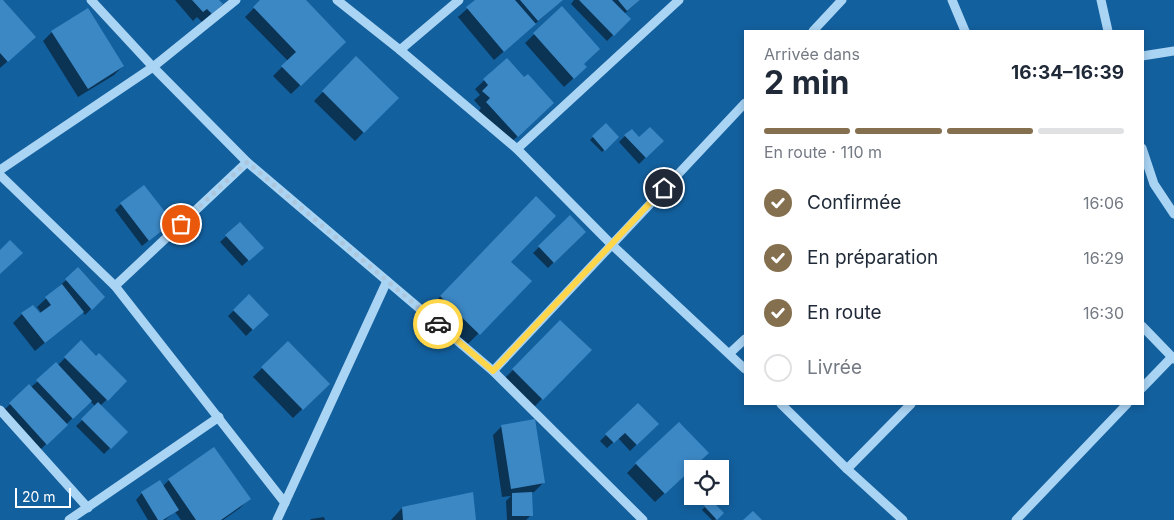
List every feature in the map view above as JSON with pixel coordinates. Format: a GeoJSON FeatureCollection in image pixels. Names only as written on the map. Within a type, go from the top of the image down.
{"type":"FeatureCollection","features":[{"type":"Feature","properties":{"kind":"street"},"geometry":{"type":"LineString","coordinates":[[91,0],[153,67],[247,162],[493,371],[643,520]]}},
{"type":"Feature","properties":{"kind":"street"},"geometry":{"type":"LineString","coordinates":[[0,170],[153,67],[236,0]]}},
{"type":"Feature","properties":{"kind":"street"},"geometry":{"type":"LineString","coordinates":[[337,0],[400,50],[517,150],[611,244],[744,368]]}},
{"type":"Feature","properties":{"kind":"street"},"geometry":{"type":"LineString","coordinates":[[400,50],[459,0]]}},
{"type":"Feature","properties":{"kind":"street"},"geometry":{"type":"LineString","coordinates":[[517,150],[679,0]]}},
{"type":"Feature","properties":{"kind":"street"},"geometry":{"type":"LineString","coordinates":[[814,30],[842,0]]}},
{"type":"Feature","properties":{"kind":"street"},"geometry":{"type":"LineString","coordinates":[[952,0],[965,30]]}},
{"type":"Feature","properties":{"kind":"street"},"geometry":{"type":"LineString","coordinates":[[1101,0],[1108,30]]}},
{"type":"Feature","properties":{"kind":"street"},"geometry":{"type":"LineString","coordinates":[[1144,56],[1174,51]]}},
{"type":"Feature","properties":{"kind":"street"},"geometry":{"type":"LineString","coordinates":[[493,371],[744,104]]}},
{"type":"Feature","properties":{"kind":"street"},"geometry":{"type":"LineString","coordinates":[[1144,154],[1154,184],[1174,214]]}},
{"type":"Feature","properties":{"kind":"street"},"geometry":{"type":"LineString","coordinates":[[115,286],[247,162]]}},
{"type":"Feature","properties":{"kind":"street"},"geometry":{"type":"LineString","coordinates":[[0,175],[115,286],[285,503]]}},
{"type":"Feature","properties":{"kind":"street"},"geometry":{"type":"LineString","coordinates":[[277,520],[387,281]]}},
{"type":"Feature","properties":{"kind":"street"},"geometry":{"type":"LineString","coordinates":[[1144,328],[1173,358],[1144,386]]}},
{"type":"Feature","properties":{"kind":"street"},"geometry":{"type":"LineString","coordinates":[[730,353],[744,339]]}},
{"type":"Feature","properties":{"kind":"street"},"geometry":{"type":"LineString","coordinates":[[782,405],[847,469],[903,520]]}},
{"type":"Feature","properties":{"kind":"street"},"geometry":{"type":"LineString","coordinates":[[847,469],[910,405]]}},
{"type":"Feature","properties":{"kind":"street"},"geometry":{"type":"LineString","coordinates":[[1016,520],[1126,405]]}},
{"type":"Feature","properties":{"kind":"street"},"geometry":{"type":"LineString","coordinates":[[0,410],[88,508]]}},
{"type":"Feature","properties":{"kind":"street"},"geometry":{"type":"LineString","coordinates":[[69,520],[219,417]]}},
{"type":"Feature","properties":{"kind":"building"},"geometry":{"type":"Polygon","coordinates":[[[0,0],[3,0],[36,37],[8,62],[0,53],[0,0]]]}},
{"type":"Feature","properties":{"kind":"building"},"geometry":{"type":"Polygon","coordinates":[[[192,0],[219,0],[223,4],[212,14],[207,9],[203,12],[192,0]]]}},
{"type":"Feature","properties":{"kind":"building"},"geometry":{"type":"Polygon","coordinates":[[[260,0],[306,0],[346,42],[301,86],[281,66],[296,52],[253,7],[260,0]]]}},
{"type":"Feature","properties":{"kind":"building"},"geometry":{"type":"Polygon","coordinates":[[[475,0],[515,0],[536,24],[504,52],[466,7],[475,0]]]}},
{"type":"Feature","properties":{"kind":"building"},"geometry":{"type":"Polygon","coordinates":[[[520,0],[563,0],[538,21],[520,0]]]}},
{"type":"Feature","properties":{"kind":"building"},"geometry":{"type":"Polygon","coordinates":[[[579,0],[612,0],[631,19],[614,36],[579,0]]]}},
{"type":"Feature","properties":{"kind":"building"},"geometry":{"type":"Polygon","coordinates":[[[618,0],[640,0],[627,11],[618,0]]]}},
{"type":"Feature","properties":{"kind":"building"},"geometry":{"type":"Polygon","coordinates":[[[562,6],[600,49],[584,64],[587,67],[574,79],[533,33],[562,6]]]}},
{"type":"Feature","properties":{"kind":"building"},"geometry":{"type":"Polygon","coordinates":[[[88,8],[124,66],[88,89],[51,31],[88,8]]]}},
{"type":"Feature","properties":{"kind":"building"},"geometry":{"type":"Polygon","coordinates":[[[356,56],[399,98],[364,133],[322,91],[356,56]]]}},
{"type":"Feature","properties":{"kind":"building"},"geometry":{"type":"Polygon","coordinates":[[[507,58],[524,77],[528,74],[554,103],[518,137],[486,102],[490,98],[482,91],[488,85],[483,79],[507,58]]]}},
{"type":"Feature","properties":{"kind":"building"},"geometry":{"type":"Polygon","coordinates":[[[606,123],[619,137],[605,151],[592,136],[606,123]]]}},
{"type":"Feature","properties":{"kind":"building"},"geometry":{"type":"Polygon","coordinates":[[[650,127],[664,141],[646,158],[624,135],[632,129],[639,137],[650,127]]]}},
{"type":"Feature","properties":{"kind":"building"},"geometry":{"type":"Polygon","coordinates":[[[144,185],[173,222],[149,241],[120,203],[144,185]]]}},
{"type":"Feature","properties":{"kind":"building"},"geometry":{"type":"Polygon","coordinates":[[[536,196],[556,216],[511,262],[532,281],[480,335],[440,296],[536,196]]]}},
{"type":"Feature","properties":{"kind":"building"},"geometry":{"type":"Polygon","coordinates":[[[570,215],[586,232],[554,263],[538,246],[570,215]]]}},
{"type":"Feature","properties":{"kind":"building"},"geometry":{"type":"Polygon","coordinates":[[[240,222],[264,248],[249,261],[225,235],[240,222]]]}},
{"type":"Feature","properties":{"kind":"building"},"geometry":{"type":"Polygon","coordinates":[[[10,240],[23,253],[0,274],[0,250],[10,240]]]}},
{"type":"Feature","properties":{"kind":"building"},"geometry":{"type":"Polygon","coordinates":[[[78,267],[105,297],[92,310],[65,279],[78,267]]]}},
{"type":"Feature","properties":{"kind":"building"},"geometry":{"type":"Polygon","coordinates":[[[62,284],[84,312],[45,343],[21,313],[33,305],[40,313],[51,305],[45,297],[62,284]]]}},
{"type":"Feature","properties":{"kind":"building"},"geometry":{"type":"Polygon","coordinates":[[[249,294],[269,315],[253,330],[233,310],[249,294]]]}},
{"type":"Feature","properties":{"kind":"building"},"geometry":{"type":"Polygon","coordinates":[[[560,320],[592,350],[543,400],[512,369],[560,320]]]}},
{"type":"Feature","properties":{"kind":"building"},"geometry":{"type":"Polygon","coordinates":[[[81,340],[96,356],[99,353],[127,381],[108,401],[64,357],[81,340]]]}},
{"type":"Feature","properties":{"kind":"building"},"geometry":{"type":"Polygon","coordinates":[[[288,341],[330,384],[303,410],[261,367],[288,341]]]}},
{"type":"Feature","properties":{"kind":"building"},"geometry":{"type":"Polygon","coordinates":[[[56,362],[92,401],[73,419],[36,380],[56,362]]]}},
{"type":"Feature","properties":{"kind":"building"},"geometry":{"type":"Polygon","coordinates":[[[29,384],[68,425],[47,445],[9,403],[29,384]]]}},
{"type":"Feature","properties":{"kind":"building"},"geometry":{"type":"Polygon","coordinates":[[[98,402],[128,432],[111,449],[81,419],[98,402]]]}},
{"type":"Feature","properties":{"kind":"building"},"geometry":{"type":"Polygon","coordinates":[[[638,403],[659,424],[637,445],[625,433],[614,443],[605,434],[638,403]]]}},
{"type":"Feature","properties":{"kind":"building"},"geometry":{"type":"Polygon","coordinates":[[[535,419],[545,483],[511,489],[501,425],[535,419]]]}},
{"type":"Feature","properties":{"kind":"building"},"geometry":{"type":"Polygon","coordinates":[[[679,422],[709,453],[701,460],[684,460],[684,476],[665,494],[635,463],[679,422]]]}},
{"type":"Feature","properties":{"kind":"building"},"geometry":{"type":"Polygon","coordinates":[[[214,447],[251,499],[221,520],[196,520],[168,479],[214,447]]]}},
{"type":"Feature","properties":{"kind":"building"},"geometry":{"type":"Polygon","coordinates":[[[160,480],[179,510],[163,520],[158,520],[141,492],[160,480]]]}},
{"type":"Feature","properties":{"kind":"building"},"geometry":{"type":"Polygon","coordinates":[[[473,492],[476,520],[403,520],[402,507],[473,492]]]}},
{"type":"Feature","properties":{"kind":"building"},"geometry":{"type":"Polygon","coordinates":[[[532,492],[533,516],[512,516],[512,493],[532,492]]]}},
{"type":"Feature","properties":{"kind":"building"},"geometry":{"type":"Polygon","coordinates":[[[716,505],[724,513],[717,520],[704,506],[716,505]]]}},
{"type":"Feature","properties":{"kind":"building"},"geometry":{"type":"Polygon","coordinates":[[[753,511],[762,520],[743,520],[753,511]]]}},
{"type":"Feature","properties":{"kind":"way so far"},"geometry":{"type":"LineString","coordinates":[[181,224],[247,162],[438,324]]}},
{"type":"Feature","properties":{"kind":"route"},"geometry":{"type":"LineString","coordinates":[[438,324],[493,371],[664,188]]}}]}
